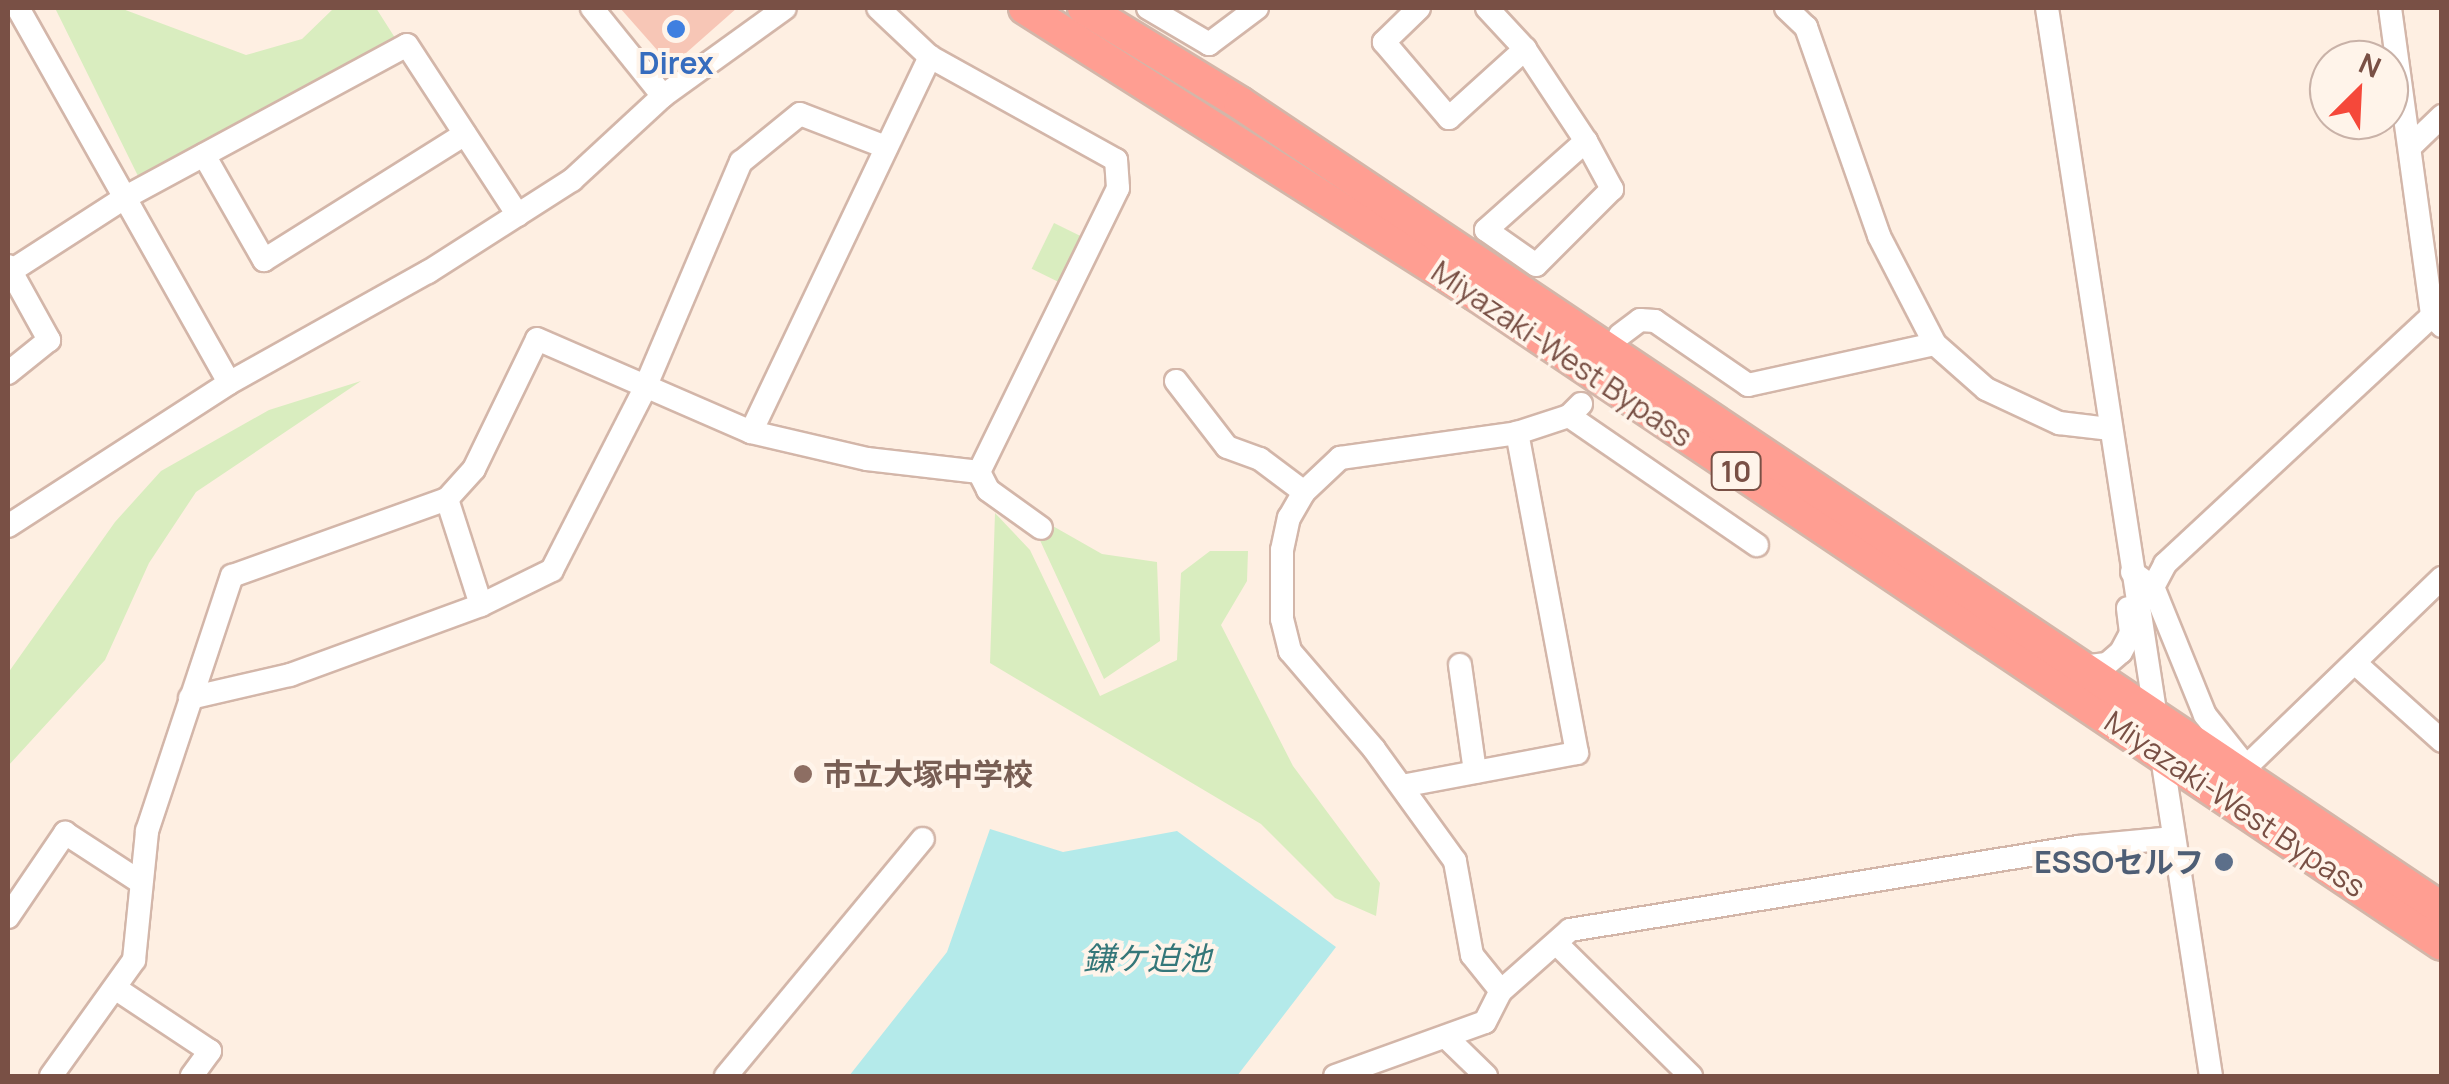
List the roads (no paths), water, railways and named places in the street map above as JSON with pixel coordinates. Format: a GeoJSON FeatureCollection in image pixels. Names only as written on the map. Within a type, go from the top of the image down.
{"type":"FeatureCollection","features":[{"type":"Feature","properties":{"kind":"highway","name":"Miyazaki-West Bypass"},"geometry":{"type":"LineString","coordinates":[[1025,8],[1476,294],[2161,738],[2442,944]]}},
{"type":"Feature","properties":{"kind":"highway","name":"Miyazaki-West Bypass"},"geometry":{"type":"LineString","coordinates":[[1084,8],[1253,112],[2071,660],[2161,738],[2257,779],[2442,909]]}},
{"type":"Feature","properties":{"kind":"street"},"geometry":{"type":"LineString","coordinates":[[18,8],[229,383]]}},
{"type":"Feature","properties":{"kind":"street"},"geometry":{"type":"LineString","coordinates":[[592,8],[664,96]]}},
{"type":"Feature","properties":{"kind":"street"},"geometry":{"type":"LineString","coordinates":[[8,526],[229,383],[572,180],[664,96],[785,8]]}},
{"type":"Feature","properties":{"kind":"street"},"geometry":{"type":"LineString","coordinates":[[878,8],[930,57],[1116,160],[1118,188],[979,472]]}},
{"type":"Feature","properties":{"kind":"street"},"geometry":{"type":"LineString","coordinates":[[1148,8],[1210,44],[1257,8]]}},
{"type":"Feature","properties":{"kind":"street"},"geometry":{"type":"LineString","coordinates":[[1419,8],[1384,42],[1449,118],[1525,49]]}},
{"type":"Feature","properties":{"kind":"street"},"geometry":{"type":"LineString","coordinates":[[1786,8],[1806,27],[1879,236],[1934,344],[1986,390],[2059,422],[2109,429]]}},
{"type":"Feature","properties":{"kind":"street"},"geometry":{"type":"LineString","coordinates":[[2047,8],[2109,429],[2161,738],[2171,838],[2211,1076]]}},
{"type":"Feature","properties":{"kind":"street"},"geometry":{"type":"LineString","coordinates":[[2153,588],[2165,564],[2437,321],[2390,8]]}},
{"type":"Feature","properties":{"kind":"street"},"geometry":{"type":"LineString","coordinates":[[1491,9],[1525,49],[1586,141],[1612,188],[1536,265],[1486,230],[1586,141]]}},
{"type":"Feature","properties":{"kind":"street"},"geometry":{"type":"LineString","coordinates":[[8,373],[49,340],[9,268],[126,197],[408,45],[518,215]]}},
{"type":"Feature","properties":{"kind":"street"},"geometry":{"type":"LineString","coordinates":[[751,432],[883,146],[930,57]]}},
{"type":"Feature","properties":{"kind":"street"},"geometry":{"type":"LineString","coordinates":[[190,698],[290,675],[481,605],[552,570],[644,390],[741,162],[800,114],[883,146]]}},
{"type":"Feature","properties":{"kind":"street"},"geometry":{"type":"LineString","coordinates":[[2412,145],[2442,116]]}},
{"type":"Feature","properties":{"kind":"street"},"geometry":{"type":"LineString","coordinates":[[204,154],[264,260],[465,134]]}},
{"type":"Feature","properties":{"kind":"street"},"geometry":{"type":"LineString","coordinates":[[1620,335],[1640,320],[1655,321],[1748,385],[1934,344]]}},
{"type":"Feature","properties":{"kind":"street"},"geometry":{"type":"LineString","coordinates":[[51,1076],[134,960],[147,831],[232,576],[447,499],[474,469],[537,338],[644,390],[751,432],[867,459],[979,472]]}},
{"type":"Feature","properties":{"kind":"street"},"geometry":{"type":"LineString","coordinates":[[1176,381],[1227,447],[1260,459],[1304,492]]}},
{"type":"Feature","properties":{"kind":"street"},"geometry":{"type":"LineString","coordinates":[[1502,991],[1472,955],[1455,860],[1402,786],[1290,651],[1282,619],[1282,550],[1288,518],[1304,492],[1340,458],[1516,433],[1575,410],[1757,545]]}},
{"type":"Feature","properties":{"kind":"street"},"geometry":{"type":"LineString","coordinates":[[1402,786],[1577,753],[1516,433]]}},
{"type":"Feature","properties":{"kind":"street"},"geometry":{"type":"LineString","coordinates":[[979,472],[988,490],[1041,528]]}},
{"type":"Feature","properties":{"kind":"street"},"geometry":{"type":"LineString","coordinates":[[447,499],[481,605]]}},
{"type":"Feature","properties":{"kind":"street"},"geometry":{"type":"LineString","coordinates":[[2071,660],[2084,669],[2121,652],[2130,633],[2126,590],[2133,570]]}},
{"type":"Feature","properties":{"kind":"street"},"geometry":{"type":"LineString","coordinates":[[2133,570],[2153,588],[2205,715],[2257,779],[2355,663],[2442,578]]}},
{"type":"Feature","properties":{"kind":"street"},"geometry":{"type":"LineString","coordinates":[[2355,663],[2442,742]]}},
{"type":"Feature","properties":{"kind":"street"},"geometry":{"type":"LineString","coordinates":[[1460,665],[1475,772]]}},
{"type":"Feature","properties":{"kind":"street"},"geometry":{"type":"LineString","coordinates":[[8,917],[65,833],[139,881]]}},
{"type":"Feature","properties":{"kind":"street"},"geometry":{"type":"LineString","coordinates":[[1334,1076],[1448,1040],[1485,1022],[1502,991],[1558,945],[1570,930],[2171,838]]}},
{"type":"Feature","properties":{"kind":"street"},"geometry":{"type":"LineString","coordinates":[[726,1076],[923,839]]}},
{"type":"Feature","properties":{"kind":"street"},"geometry":{"type":"LineString","coordinates":[[1558,945],[1691,1076]]}},
{"type":"Feature","properties":{"kind":"street"},"geometry":{"type":"LineString","coordinates":[[115,988],[210,1051],[192,1076]]}},
{"type":"Feature","properties":{"kind":"street"},"geometry":{"type":"LineString","coordinates":[[1448,1040],[1486,1076]]}},
{"type":"Feature","properties":{"kind":"water","name":"鎌ケ迫池"},"geometry":{"type":"Polygon","coordinates":[[[990,829],[1063,852],[1177,831],[1336,947],[1237,1076],[849,1076],[947,952],[990,829]]]}},
{"type":"Feature","properties":{"kind":"place","name":"Direx"},"geometry":{"type":"Point","coordinates":[676,29]}},
{"type":"Feature","properties":{"kind":"place","name":"市立大塚中学校"},"geometry":{"type":"Point","coordinates":[803,774]}},
{"type":"Feature","properties":{"kind":"place","name":"ESSOセルフ"},"geometry":{"type":"Point","coordinates":[2224,862]}}]}
